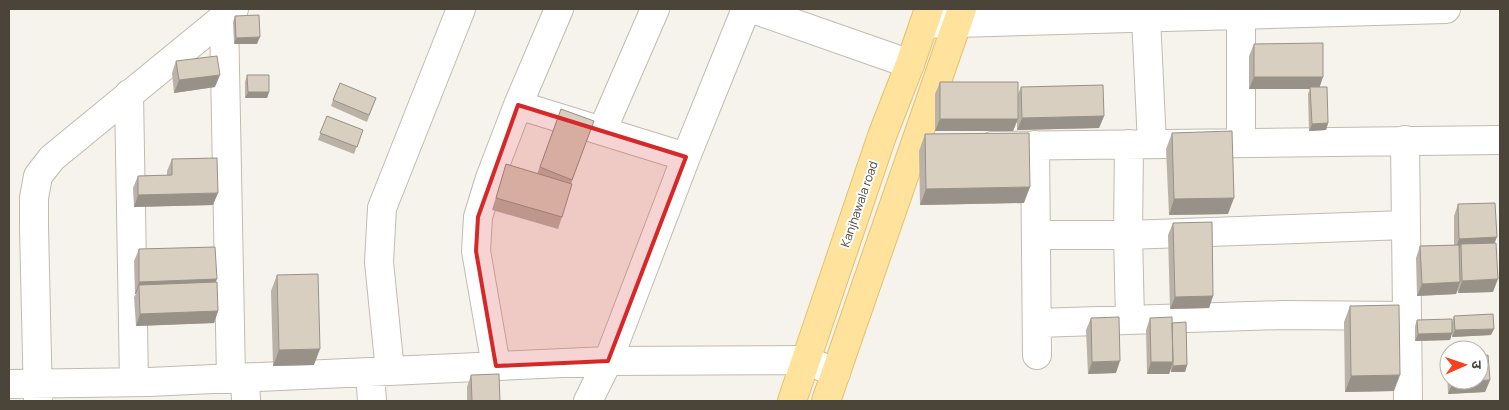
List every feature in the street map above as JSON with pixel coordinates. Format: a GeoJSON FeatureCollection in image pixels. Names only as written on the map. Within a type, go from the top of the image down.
{"type":"FeatureCollection","features":[{"type":"Feature","properties":{"kind":"main road","name":"Kanjhawala road"},"geometry":{"type":"LineString","coordinates":[[792,401],[882,136],[910,64],[926,16]]}},
{"type":"Feature","properties":{"kind":"main road"},"geometry":{"type":"LineString","coordinates":[[826,401],[959,16]]}},
{"type":"Feature","properties":{"kind":"street"},"geometry":{"type":"LineString","coordinates":[[372,401],[380,371],[379,234],[382,208],[461,9]]}},
{"type":"Feature","properties":{"kind":"street"},"geometry":{"type":"LineString","coordinates":[[496,366],[476,251],[478,217],[490,178],[518,105],[558,9]]}},
{"type":"Feature","properties":{"kind":"street"},"geometry":{"type":"LineString","coordinates":[[602,131],[656,9]]}},
{"type":"Feature","properties":{"kind":"street"},"geometry":{"type":"LineString","coordinates":[[588,401],[608,361],[686,157],[746,9]]}},
{"type":"Feature","properties":{"kind":"street"},"geometry":{"type":"LineString","coordinates":[[753,9],[910,64]]}},
{"type":"Feature","properties":{"kind":"street"},"geometry":{"type":"LineString","coordinates":[[926,16],[1146,17],[1446,9]]}},
{"type":"Feature","properties":{"kind":"street"},"geometry":{"type":"LineString","coordinates":[[229,13],[241,386]]}},
{"type":"Feature","properties":{"kind":"street"},"geometry":{"type":"LineString","coordinates":[[38,392],[34,198],[38,176],[52,158],[229,13]]}},
{"type":"Feature","properties":{"kind":"street"},"geometry":{"type":"LineString","coordinates":[[1241,15],[1241,142]]}},
{"type":"Feature","properties":{"kind":"street"},"geometry":{"type":"LineString","coordinates":[[1130,320],[1128,235],[1141,144],[1146,17]]}},
{"type":"Feature","properties":{"kind":"street"},"geometry":{"type":"LineString","coordinates":[[129,94],[144,388]]}},
{"type":"Feature","properties":{"kind":"street"},"geometry":{"type":"LineString","coordinates":[[518,105],[686,157]]}},
{"type":"Feature","properties":{"kind":"street"},"geometry":{"type":"LineString","coordinates":[[1404,140],[1408,401]]}},
{"type":"Feature","properties":{"kind":"street"},"geometry":{"type":"LineString","coordinates":[[970,146],[1500,140]]}},
{"type":"Feature","properties":{"kind":"street"},"geometry":{"type":"LineString","coordinates":[[1035,145],[1037,355]]}},
{"type":"Feature","properties":{"kind":"street"},"geometry":{"type":"LineString","coordinates":[[913,148],[941,147]]}},
{"type":"Feature","properties":{"kind":"street"},"geometry":{"type":"LineString","coordinates":[[1036,235],[1128,235],[1405,225]]}},
{"type":"Feature","properties":{"kind":"street"},"geometry":{"type":"LineString","coordinates":[[1037,322],[1283,315],[1406,316]]}},
{"type":"Feature","properties":{"kind":"street"},"geometry":{"type":"LineString","coordinates":[[9,384],[38,392],[241,386],[380,371],[608,361],[806,360],[836,373]]}},
{"type":"Feature","properties":{"kind":"highlighted area"},"geometry":{"type":"Polygon","coordinates":[[[518,105],[686,157],[608,361],[496,366],[476,251],[478,217],[518,105]]]}},
{"type":"Feature","properties":{"kind":"building"},"geometry":{"type":"Polygon","coordinates":[[[259,15],[260,37],[236,38],[235,16],[259,15]]]}},
{"type":"Feature","properties":{"kind":"building"},"geometry":{"type":"Polygon","coordinates":[[[1323,43],[1323,77],[1254,77],[1254,44],[1323,43]]]}},
{"type":"Feature","properties":{"kind":"building"},"geometry":{"type":"Polygon","coordinates":[[[217,56],[220,75],[179,80],[176,61],[217,56]]]}},
{"type":"Feature","properties":{"kind":"building"},"geometry":{"type":"Polygon","coordinates":[[[247,75],[269,75],[269,92],[248,92],[247,75]]]}},
{"type":"Feature","properties":{"kind":"building"},"geometry":{"type":"Polygon","coordinates":[[[940,82],[1018,82],[1018,119],[940,119],[940,82]]]}},
{"type":"Feature","properties":{"kind":"building"},"geometry":{"type":"Polygon","coordinates":[[[340,83],[376,98],[369,115],[333,100],[340,83]]]}},
{"type":"Feature","properties":{"kind":"building"},"geometry":{"type":"Polygon","coordinates":[[[1103,85],[1104,116],[1022,118],[1021,87],[1103,85]]]}},
{"type":"Feature","properties":{"kind":"building"},"geometry":{"type":"Polygon","coordinates":[[[1310,87],[1327,87],[1328,123],[1312,124],[1310,87]]]}},
{"type":"Feature","properties":{"kind":"building"},"geometry":{"type":"Polygon","coordinates":[[[561,109],[594,121],[572,180],[540,167],[561,109]]]}},
{"type":"Feature","properties":{"kind":"building"},"geometry":{"type":"Polygon","coordinates":[[[327,116],[363,130],[357,147],[320,133],[327,116]]]}},
{"type":"Feature","properties":{"kind":"building"},"geometry":{"type":"Polygon","coordinates":[[[1232,131],[1234,198],[1174,199],[1172,133],[1232,131]]]}},
{"type":"Feature","properties":{"kind":"building"},"geometry":{"type":"Polygon","coordinates":[[[1029,133],[1030,187],[926,189],[925,134],[1029,133]]]}},
{"type":"Feature","properties":{"kind":"building"},"geometry":{"type":"Polygon","coordinates":[[[217,158],[218,193],[138,195],[138,176],[172,175],[172,159],[217,158]]]}},
{"type":"Feature","properties":{"kind":"building"},"geometry":{"type":"Polygon","coordinates":[[[506,164],[572,184],[562,217],[496,198],[506,164]]]}},
{"type":"Feature","properties":{"kind":"building"},"geometry":{"type":"Polygon","coordinates":[[[1495,203],[1497,237],[1459,239],[1458,204],[1495,203]]]}},
{"type":"Feature","properties":{"kind":"building"},"geometry":{"type":"Polygon","coordinates":[[[1212,222],[1213,296],[1175,297],[1173,223],[1212,222]]]}},
{"type":"Feature","properties":{"kind":"building"},"geometry":{"type":"Polygon","coordinates":[[[1496,243],[1498,279],[1462,281],[1461,244],[1496,243]]]}},
{"type":"Feature","properties":{"kind":"building"},"geometry":{"type":"Polygon","coordinates":[[[1459,245],[1460,282],[1422,284],[1420,246],[1459,245]]]}},
{"type":"Feature","properties":{"kind":"building"},"geometry":{"type":"Polygon","coordinates":[[[215,247],[217,279],[139,282],[139,249],[215,247]]]}},
{"type":"Feature","properties":{"kind":"building"},"geometry":{"type":"Polygon","coordinates":[[[318,274],[320,349],[279,350],[277,275],[318,274]]]}},
{"type":"Feature","properties":{"kind":"building"},"geometry":{"type":"Polygon","coordinates":[[[217,282],[218,311],[140,314],[139,285],[217,282]]]}},
{"type":"Feature","properties":{"kind":"building"},"geometry":{"type":"Polygon","coordinates":[[[1399,305],[1400,375],[1351,376],[1350,306],[1399,305]]]}},
{"type":"Feature","properties":{"kind":"building"},"geometry":{"type":"Polygon","coordinates":[[[1493,314],[1494,329],[1455,330],[1454,316],[1493,314]]]}},
{"type":"Feature","properties":{"kind":"building"},"geometry":{"type":"Polygon","coordinates":[[[1119,317],[1120,361],[1092,362],[1091,318],[1119,317]]]}},
{"type":"Feature","properties":{"kind":"building"},"geometry":{"type":"Polygon","coordinates":[[[1172,317],[1173,362],[1151,362],[1150,318],[1172,317]]]}},
{"type":"Feature","properties":{"kind":"building"},"geometry":{"type":"Polygon","coordinates":[[[1452,319],[1452,333],[1418,334],[1417,320],[1452,319]]]}},
{"type":"Feature","properties":{"kind":"building"},"geometry":{"type":"Polygon","coordinates":[[[1186,322],[1187,365],[1173,366],[1172,323],[1186,322]]]}},
{"type":"Feature","properties":{"kind":"building"},"geometry":{"type":"Polygon","coordinates":[[[499,374],[500,401],[472,401],[471,375],[499,374]]]}}]}
